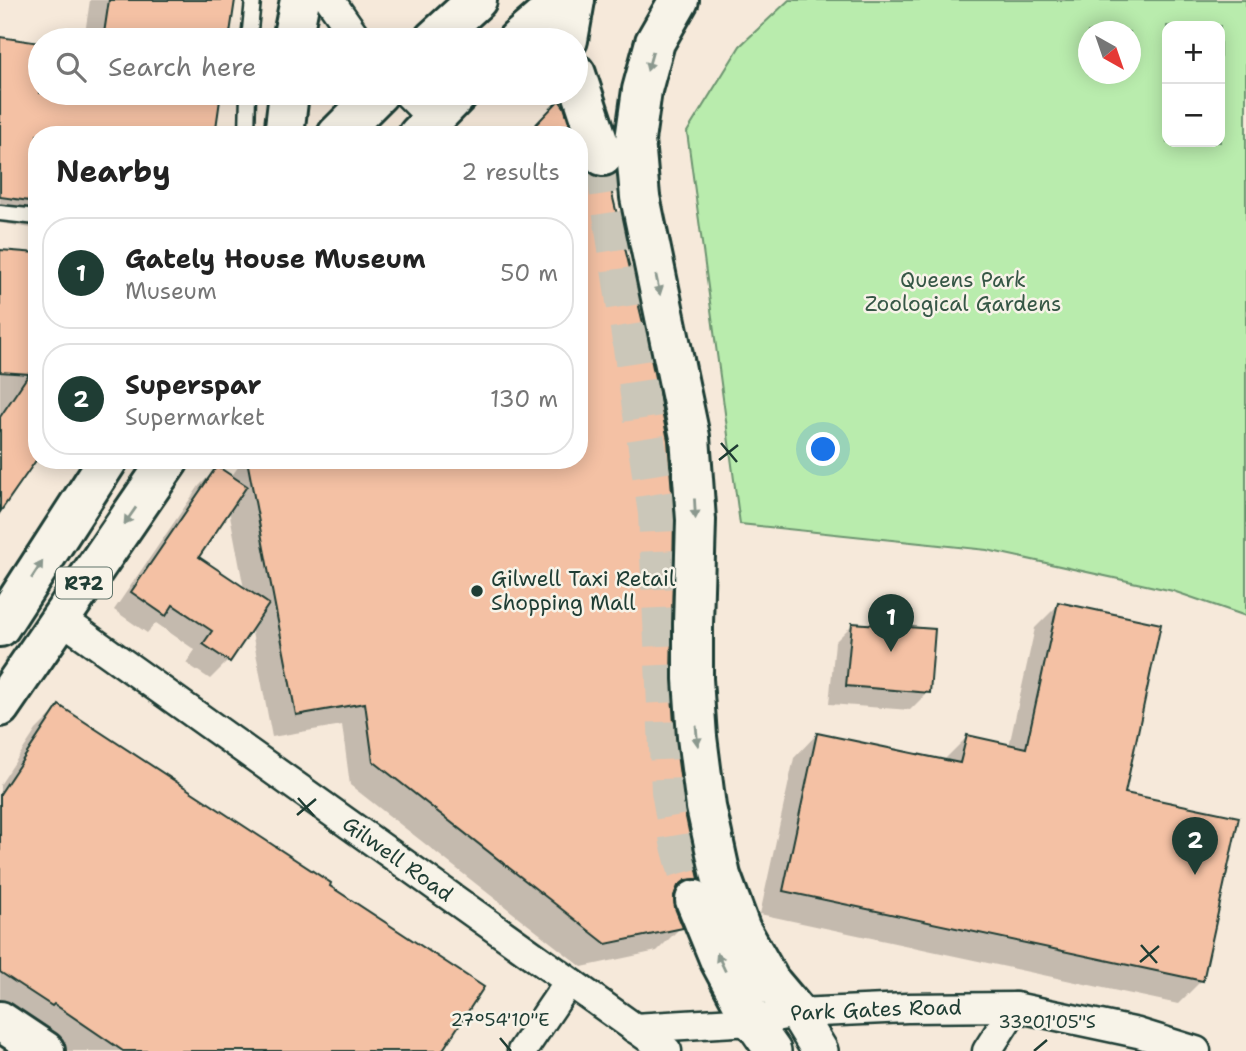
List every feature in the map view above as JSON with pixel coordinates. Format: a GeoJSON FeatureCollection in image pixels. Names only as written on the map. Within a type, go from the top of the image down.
{"type":"FeatureCollection","features":[{"type":"Feature","properties":{"kind":"main road"},"geometry":{"type":"LineString","coordinates":[[294,28],[300,0]]}},
{"type":"Feature","properties":{"kind":"main road"},"geometry":{"type":"LineString","coordinates":[[446,28],[477,0]]}},
{"type":"Feature","properties":{"kind":"main road"},"geometry":{"type":"LineString","coordinates":[[679,0],[656,42],[642,90],[635,140],[640,197],[690,437],[696,520],[693,638],[697,737],[706,807],[721,876],[741,930],[770,981],[797,1013]]}},
{"type":"Feature","properties":{"kind":"main road"},"geometry":{"type":"LineString","coordinates":[[285,126],[288,105]]}},
{"type":"Feature","properties":{"kind":"main road"},"geometry":{"type":"LineString","coordinates":[[346,126],[367,105]]}},
{"type":"Feature","properties":{"kind":"main road"},"geometry":{"type":"LineString","coordinates":[[586,105],[603,156]]}},
{"type":"Feature","properties":{"kind":"main road","name":"R72"},"geometry":{"type":"LineString","coordinates":[[0,627],[102,469]]}},
{"type":"Feature","properties":{"kind":"main road","name":"R72"},"geometry":{"type":"LineString","coordinates":[[0,707],[163,469]]}},
{"type":"Feature","properties":{"kind":"main road"},"geometry":{"type":"LineString","coordinates":[[695,900],[720,961],[762,1036]]}},
{"type":"Feature","properties":{"kind":"main road"},"geometry":{"type":"LineString","coordinates":[[0,1021],[45,1051]]}},
{"type":"Feature","properties":{"kind":"street"},"geometry":{"type":"LineString","coordinates":[[330,0],[350,28]]}},
{"type":"Feature","properties":{"kind":"street","name":"Gilwell Road"},"geometry":{"type":"LineString","coordinates":[[60,618],[568,983],[667,1051]]}},
{"type":"Feature","properties":{"kind":"street"},"geometry":{"type":"LineString","coordinates":[[522,1051],[568,983]]}},
{"type":"Feature","properties":{"kind":"street"},"geometry":{"type":"LineString","coordinates":[[988,1051],[1015,1006]]}},
{"type":"Feature","properties":{"kind":"street","name":"Park Gates Road"},"geometry":{"type":"LineString","coordinates":[[634,1028],[762,1036],[797,1013],[1015,1006],[1138,1033],[1196,1051]]}},
{"type":"Feature","properties":{"kind":"street"},"geometry":{"type":"LineString","coordinates":[[797,1013],[820,1051]]}},
{"type":"Feature","properties":{"kind":"lane"},"geometry":{"type":"LineString","coordinates":[[250,28],[253,0]]}},
{"type":"Feature","properties":{"kind":"lane"},"geometry":{"type":"LineString","coordinates":[[247,126],[248,105]]}},
{"type":"Feature","properties":{"kind":"lane"},"geometry":{"type":"LineString","coordinates":[[0,213],[28,216]]}},
{"type":"Feature","properties":{"kind":"green space","name":"Queens Park Zoological Gardens"},"geometry":{"type":"Polygon","coordinates":[[[789,0],[1246,0],[1246,616],[1173,591],[987,550],[740,524],[687,132],[740,46],[789,0]]]}},
{"type":"Feature","properties":{"kind":"building"},"geometry":{"type":"Polygon","coordinates":[[[109,0],[235,0],[231,28],[105,28],[109,0]]]}},
{"type":"Feature","properties":{"kind":"building"},"geometry":{"type":"Polygon","coordinates":[[[0,37],[28,41],[28,105],[219,105],[216,126],[28,126],[28,201],[0,197],[0,37]]]}},
{"type":"Feature","properties":{"kind":"building"},"geometry":{"type":"Polygon","coordinates":[[[554,105],[563,105],[570,126],[534,126],[554,105]]]}},
{"type":"Feature","properties":{"kind":"building","name":"Gilwell Taxi Retail Shopping Mall"},"geometry":{"type":"Polygon","coordinates":[[[588,171],[598,177],[608,177],[668,440],[674,520],[671,679],[675,739],[685,812],[699,879],[686,880],[678,886],[674,896],[675,908],[683,928],[606,944],[373,761],[365,703],[296,715],[249,469],[588,469],[588,171]]]}},
{"type":"Feature","properties":{"kind":"building"},"geometry":{"type":"Polygon","coordinates":[[[0,250],[28,252],[28,374],[0,372],[0,250]]]}},
{"type":"Feature","properties":{"kind":"building"},"geometry":{"type":"Polygon","coordinates":[[[28,375],[30,469],[0,512],[0,417],[28,375]]]}},
{"type":"Feature","properties":{"kind":"building"},"geometry":{"type":"Polygon","coordinates":[[[215,469],[222,469],[247,486],[199,557],[269,604],[230,662],[203,644],[212,631],[173,605],[166,616],[131,592],[215,469]]]}},
{"type":"Feature","properties":{"kind":"building"},"geometry":{"type":"Polygon","coordinates":[[[1058,602],[1161,624],[1125,793],[1239,817],[1203,981],[783,891],[817,733],[960,763],[967,735],[1026,748],[1058,602]]]}},
{"type":"Feature","properties":{"kind":"building"},"geometry":{"type":"Polygon","coordinates":[[[852,623],[935,629],[930,693],[846,686],[852,623]]]}},
{"type":"Feature","properties":{"kind":"building"},"geometry":{"type":"Polygon","coordinates":[[[59,705],[484,987],[442,1051],[123,1051],[54,1004],[52,1006],[0,972],[0,794],[59,705]]]}},
{"type":"Feature","properties":{"kind":"tunnel"},"geometry":{"type":"LineString","coordinates":[[603,156],[657,513],[670,791],[679,842],[695,900]]}},
{"type":"Feature","properties":{"kind":"place","name":"Gilwell Taxi Retail Shopping Mall"},"geometry":{"type":"Point","coordinates":[477,591]}},
{"type":"Feature","properties":{"kind":"place","name":"Gately House Museum"},"geometry":{"type":"Point","coordinates":[891,652]}},
{"type":"Feature","properties":{"kind":"place","name":"Superspar"},"geometry":{"type":"Point","coordinates":[1195,875]}}]}
